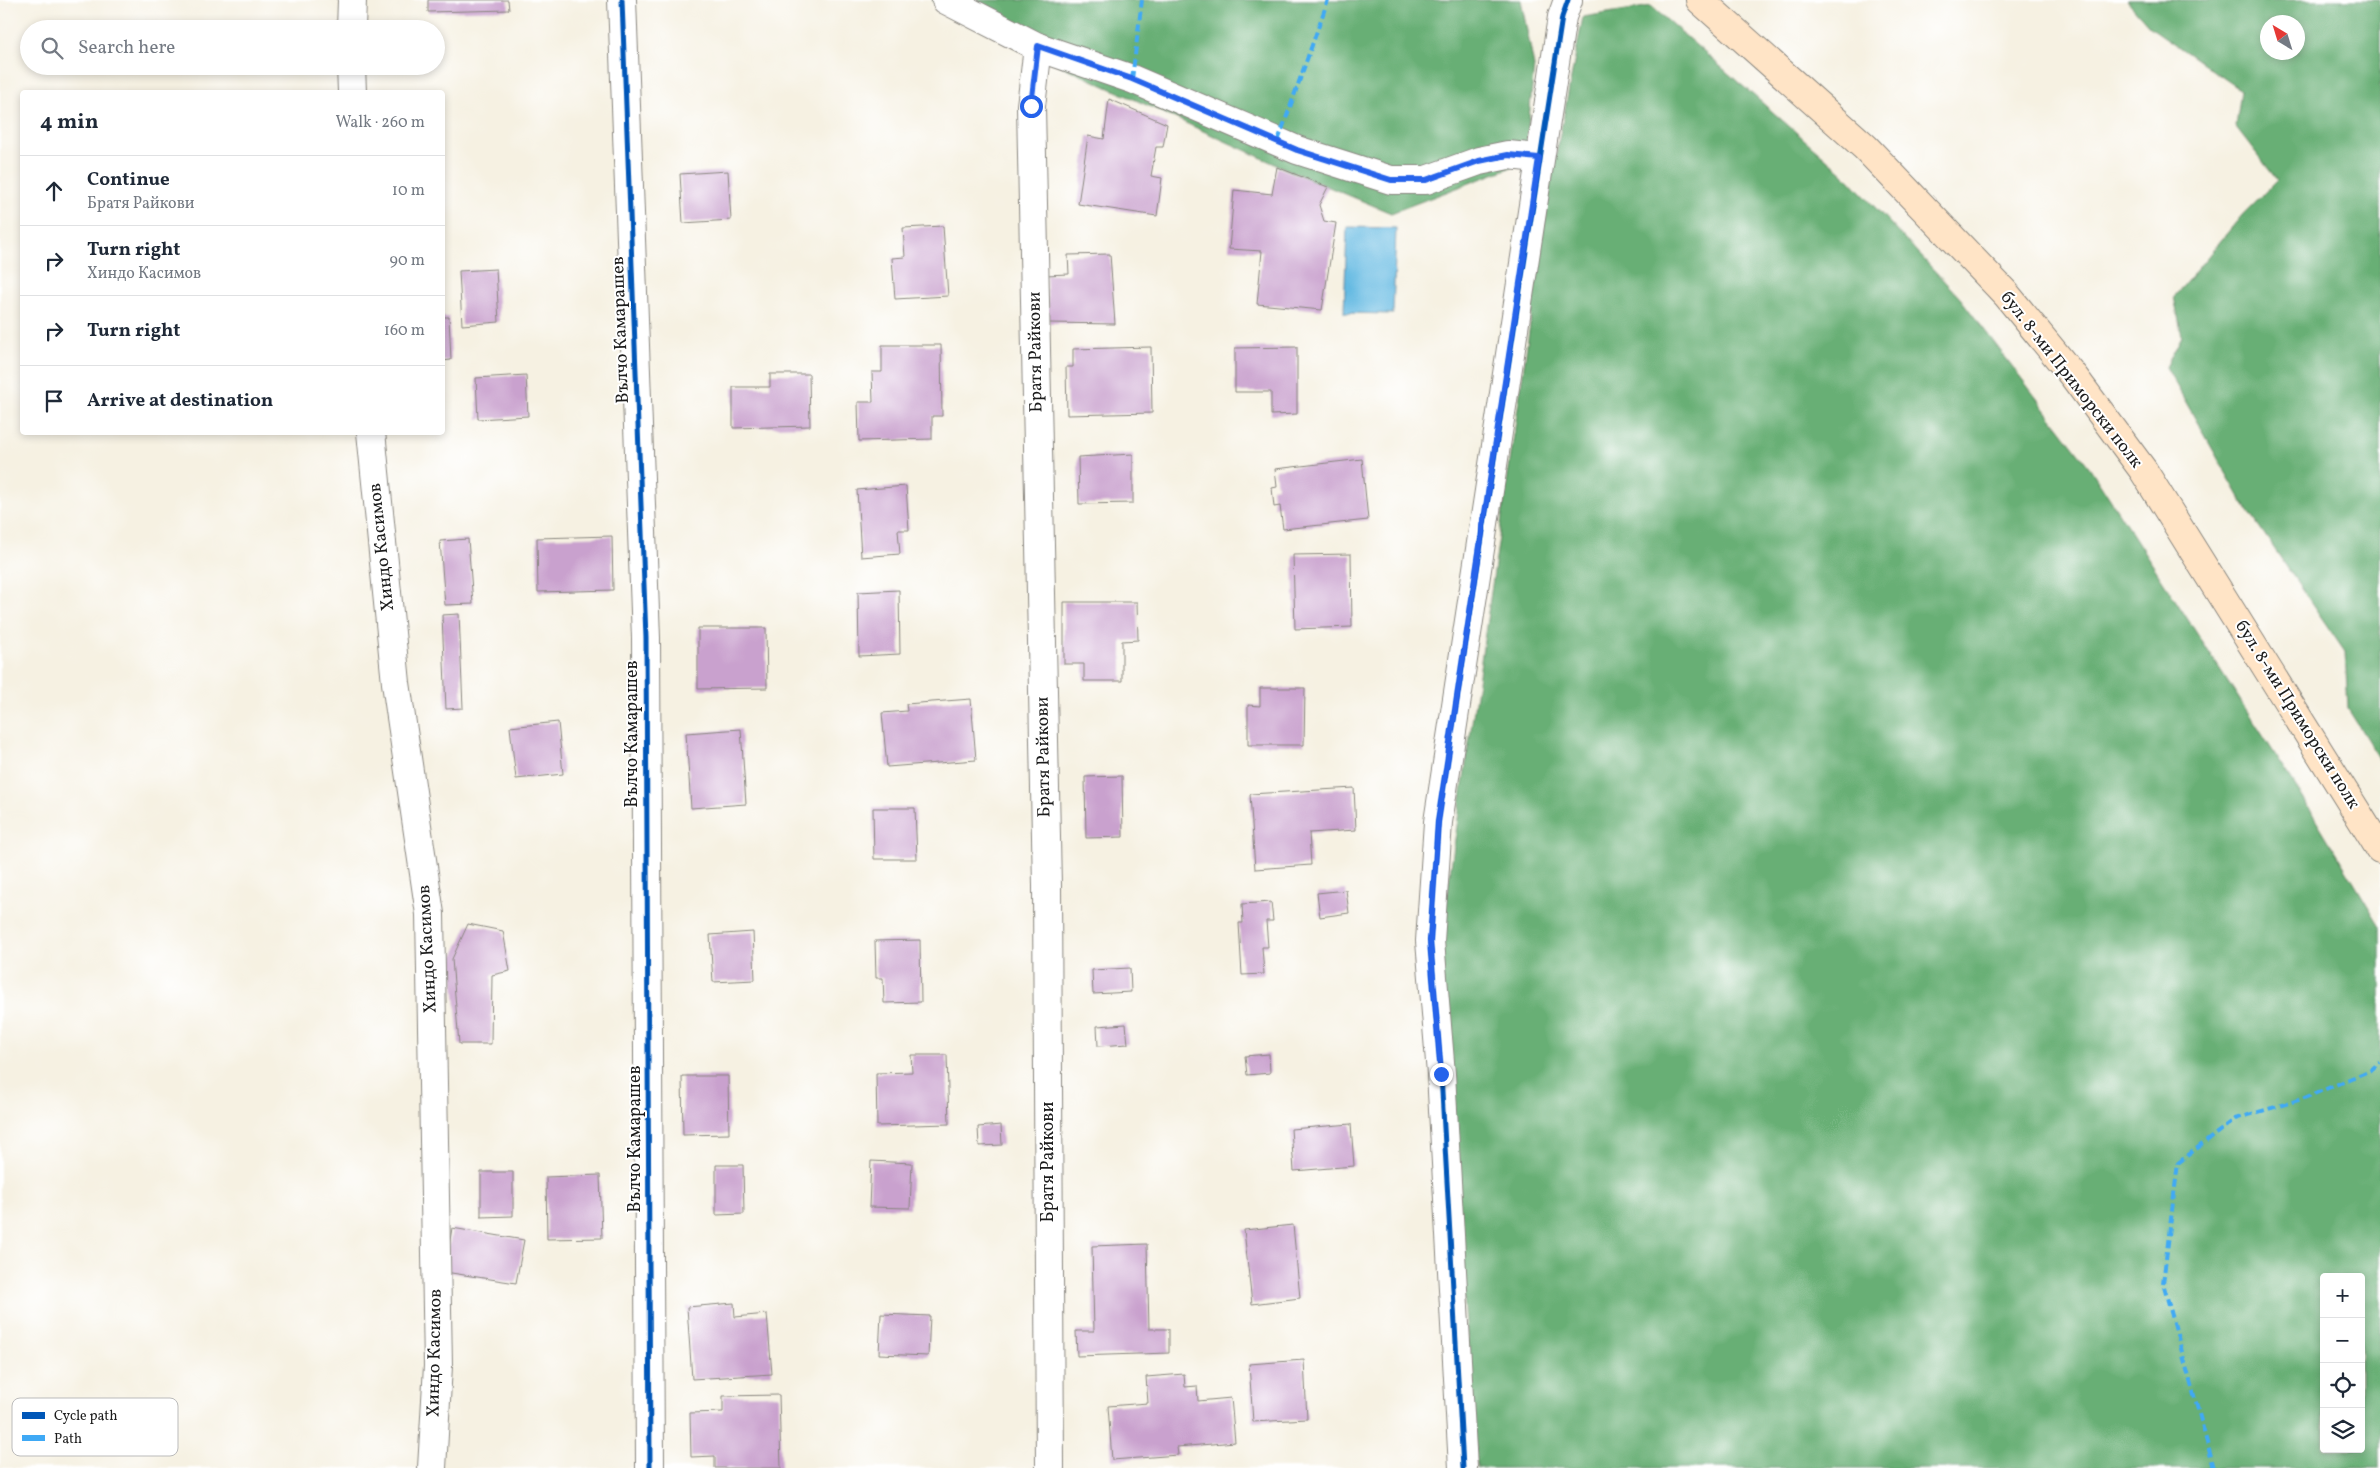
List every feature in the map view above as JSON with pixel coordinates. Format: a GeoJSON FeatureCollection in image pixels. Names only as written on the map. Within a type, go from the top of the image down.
{"type":"FeatureCollection","features":[{"type":"Feature","properties":{"kind":"street"},"geometry":{"type":"LineString","coordinates":[[351,20],[352,0]]}},
{"type":"Feature","properties":{"kind":"street","name":"Вълчо Камарашев"},"geometry":{"type":"LineString","coordinates":[[622,0],[646,638],[650,1468]]}},
{"type":"Feature","properties":{"kind":"street"},"geometry":{"type":"LineString","coordinates":[[946,0],[1038,46],[1132,79],[1297,150],[1391,180],[1426,180],[1479,161],[1508,155],[1539,158]]}},
{"type":"Feature","properties":{"kind":"street"},"geometry":{"type":"LineString","coordinates":[[1463,1468],[1442,1084],[1430,941],[1438,822],[1539,158],[1562,17],[1568,0]]}},
{"type":"Feature","properties":{"kind":"street","name":"бул. 8-ми Приморски полк"},"geometry":{"type":"LineString","coordinates":[[1700,0],[1865,147],[2006,294],[2074,377],[2142,470],[2380,850]]}},
{"type":"Feature","properties":{"kind":"street","name":"Братя Райкови"},"geometry":{"type":"LineString","coordinates":[[1038,46],[1031,106],[1047,886],[1050,1468]]}},
{"type":"Feature","properties":{"kind":"street"},"geometry":{"type":"LineString","coordinates":[[351,75],[352,90]]}},
{"type":"Feature","properties":{"kind":"street","name":"Хиндо Касимов"},"geometry":{"type":"LineString","coordinates":[[371,435],[396,684],[430,914],[438,1366],[432,1468]]}},
{"type":"Feature","properties":{"kind":"green space"},"geometry":{"type":"Polygon","coordinates":[[[932,0],[1521,0],[1534,66],[1525,162],[1391,213],[1288,170],[1005,40],[932,0]]]}},
{"type":"Feature","properties":{"kind":"green space"},"geometry":{"type":"Polygon","coordinates":[[[2126,0],[2380,0],[2380,760],[2348,709],[2345,652],[2243,503],[2166,367],[2182,336],[2174,297],[2243,214],[2277,180],[2236,127],[2241,90],[2150,27],[2126,0]]]}},
{"type":"Feature","properties":{"kind":"green space"},"geometry":{"type":"Polygon","coordinates":[[[1651,6],[1844,174],[1960,298],[2090,468],[2300,793],[2380,926],[2380,1468],[1477,1468],[1438,956],[1551,180],[1583,17],[1651,6]]]}},
{"type":"Feature","properties":{"kind":"water"},"geometry":{"type":"Polygon","coordinates":[[[1347,227],[1396,228],[1393,314],[1344,313],[1347,227]]]}},
{"type":"Feature","properties":{"kind":"building"},"geometry":{"type":"Polygon","coordinates":[[[428,0],[508,0],[509,10],[428,12],[428,0]]]}},
{"type":"Feature","properties":{"kind":"building"},"geometry":{"type":"Polygon","coordinates":[[[1109,99],[1167,124],[1163,147],[1156,147],[1151,176],[1162,178],[1157,216],[1078,204],[1088,136],[1104,139],[1109,99]]]}},
{"type":"Feature","properties":{"kind":"building"},"geometry":{"type":"Polygon","coordinates":[[[1277,167],[1328,187],[1319,205],[1324,221],[1336,223],[1322,310],[1257,304],[1262,251],[1229,249],[1234,190],[1272,194],[1277,167]]]}},
{"type":"Feature","properties":{"kind":"building"},"geometry":{"type":"Polygon","coordinates":[[[728,171],[731,220],[683,223],[680,174],[728,171]]]}},
{"type":"Feature","properties":{"kind":"building"},"geometry":{"type":"Polygon","coordinates":[[[943,226],[948,296],[895,299],[892,258],[905,257],[903,228],[943,226]]]}},
{"type":"Feature","properties":{"kind":"building"},"geometry":{"type":"Polygon","coordinates":[[[1110,254],[1115,324],[1049,323],[1046,275],[1069,274],[1068,255],[1110,254]]]}},
{"type":"Feature","properties":{"kind":"building"},"geometry":{"type":"Polygon","coordinates":[[[496,269],[499,322],[462,325],[459,271],[496,269]]]}},
{"type":"Feature","properties":{"kind":"building"},"geometry":{"type":"Polygon","coordinates":[[[445,317],[449,317],[451,360],[445,361],[445,317]]]}},
{"type":"Feature","properties":{"kind":"building"},"geometry":{"type":"Polygon","coordinates":[[[882,345],[941,345],[942,416],[932,416],[932,439],[859,441],[858,402],[873,402],[872,372],[882,372],[882,345]]]}},
{"type":"Feature","properties":{"kind":"building"},"geometry":{"type":"Polygon","coordinates":[[[1151,347],[1152,413],[1067,415],[1066,367],[1073,367],[1073,349],[1151,347]]]}},
{"type":"Feature","properties":{"kind":"building"},"geometry":{"type":"Polygon","coordinates":[[[1297,347],[1297,414],[1271,415],[1271,392],[1235,392],[1235,348],[1297,347]]]}},
{"type":"Feature","properties":{"kind":"building"},"geometry":{"type":"Polygon","coordinates":[[[770,374],[809,374],[810,426],[733,428],[733,387],[770,387],[770,374]]]}},
{"type":"Feature","properties":{"kind":"building"},"geometry":{"type":"Polygon","coordinates":[[[526,375],[528,416],[478,419],[476,378],[526,375]]]}},
{"type":"Feature","properties":{"kind":"building"},"geometry":{"type":"Polygon","coordinates":[[[1133,454],[1133,503],[1079,504],[1078,457],[1133,454]]]}},
{"type":"Feature","properties":{"kind":"building"},"geometry":{"type":"Polygon","coordinates":[[[1362,459],[1368,520],[1283,529],[1280,506],[1274,507],[1272,488],[1277,487],[1275,469],[1362,459]]]}},
{"type":"Feature","properties":{"kind":"building"},"geometry":{"type":"Polygon","coordinates":[[[906,486],[909,530],[898,530],[900,554],[861,557],[857,490],[906,486]]]}},
{"type":"Feature","properties":{"kind":"building"},"geometry":{"type":"Polygon","coordinates":[[[612,536],[613,590],[538,592],[537,538],[612,536]]]}},
{"type":"Feature","properties":{"kind":"building"},"geometry":{"type":"Polygon","coordinates":[[[468,539],[473,604],[445,605],[440,541],[468,539]]]}},
{"type":"Feature","properties":{"kind":"building"},"geometry":{"type":"Polygon","coordinates":[[[1351,554],[1352,627],[1295,629],[1293,555],[1351,554]]]}},
{"type":"Feature","properties":{"kind":"building"},"geometry":{"type":"Polygon","coordinates":[[[899,590],[900,654],[859,656],[858,592],[899,590]]]}},
{"type":"Feature","properties":{"kind":"building"},"geometry":{"type":"Polygon","coordinates":[[[1064,602],[1137,602],[1138,640],[1122,641],[1122,681],[1084,681],[1084,664],[1064,664],[1064,602]]]}},
{"type":"Feature","properties":{"kind":"building"},"geometry":{"type":"Polygon","coordinates":[[[459,614],[463,708],[446,709],[442,615],[459,614]]]}},
{"type":"Feature","properties":{"kind":"building"},"geometry":{"type":"Polygon","coordinates":[[[698,628],[766,628],[767,688],[698,689],[698,628]]]}},
{"type":"Feature","properties":{"kind":"building"},"geometry":{"type":"Polygon","coordinates":[[[1260,688],[1305,688],[1304,745],[1248,745],[1248,705],[1260,706],[1260,688]]]}},
{"type":"Feature","properties":{"kind":"building"},"geometry":{"type":"Polygon","coordinates":[[[971,699],[976,760],[887,767],[882,713],[907,711],[906,704],[971,699]]]}},
{"type":"Feature","properties":{"kind":"building"},"geometry":{"type":"Polygon","coordinates":[[[558,722],[563,774],[516,779],[510,727],[558,722]]]}},
{"type":"Feature","properties":{"kind":"building"},"geometry":{"type":"Polygon","coordinates":[[[741,729],[746,804],[691,808],[686,733],[741,729]]]}},
{"type":"Feature","properties":{"kind":"building"},"geometry":{"type":"Polygon","coordinates":[[[1122,776],[1123,837],[1086,838],[1085,777],[1122,776]]]}},
{"type":"Feature","properties":{"kind":"building"},"geometry":{"type":"Polygon","coordinates":[[[1354,788],[1356,830],[1309,833],[1311,865],[1255,869],[1250,794],[1354,788]]]}},
{"type":"Feature","properties":{"kind":"building"},"geometry":{"type":"Polygon","coordinates":[[[873,808],[915,808],[917,859],[874,859],[873,808]]]}},
{"type":"Feature","properties":{"kind":"building"},"geometry":{"type":"Polygon","coordinates":[[[1346,890],[1349,913],[1320,917],[1317,893],[1346,890]]]}},
{"type":"Feature","properties":{"kind":"building"},"geometry":{"type":"Polygon","coordinates":[[[1271,902],[1273,921],[1266,921],[1268,947],[1262,947],[1264,974],[1242,975],[1239,923],[1243,923],[1242,904],[1271,902]]]}},
{"type":"Feature","properties":{"kind":"building"},"geometry":{"type":"Polygon","coordinates":[[[468,924],[503,931],[510,971],[492,975],[491,1044],[459,1044],[452,959],[468,924]]]}},
{"type":"Feature","properties":{"kind":"building"},"geometry":{"type":"Polygon","coordinates":[[[753,932],[755,980],[713,982],[710,935],[753,932]]]}},
{"type":"Feature","properties":{"kind":"building"},"geometry":{"type":"Polygon","coordinates":[[[920,940],[921,1002],[884,1003],[883,978],[876,978],[875,941],[920,940]]]}},
{"type":"Feature","properties":{"kind":"building"},"geometry":{"type":"Polygon","coordinates":[[[1130,968],[1131,992],[1093,994],[1092,970],[1130,968]]]}},
{"type":"Feature","properties":{"kind":"building"},"geometry":{"type":"Polygon","coordinates":[[[1126,1024],[1128,1044],[1098,1046],[1097,1026],[1126,1024]]]}},
{"type":"Feature","properties":{"kind":"building"},"geometry":{"type":"Polygon","coordinates":[[[1269,1054],[1270,1073],[1247,1075],[1245,1056],[1269,1054]]]}},
{"type":"Feature","properties":{"kind":"building"},"geometry":{"type":"Polygon","coordinates":[[[911,1055],[947,1055],[949,1124],[877,1126],[876,1073],[912,1072],[911,1055]]]}},
{"type":"Feature","properties":{"kind":"building"},"geometry":{"type":"Polygon","coordinates":[[[682,1076],[728,1076],[729,1134],[683,1135],[682,1076]]]}},
{"type":"Feature","properties":{"kind":"building"},"geometry":{"type":"Polygon","coordinates":[[[1351,1124],[1354,1166],[1294,1171],[1291,1129],[1351,1124]]]}},
{"type":"Feature","properties":{"kind":"building"},"geometry":{"type":"Polygon","coordinates":[[[1001,1125],[1002,1145],[979,1146],[978,1127],[1001,1125]]]}},
{"type":"Feature","properties":{"kind":"building"},"geometry":{"type":"Polygon","coordinates":[[[871,1161],[912,1163],[910,1208],[869,1207],[871,1161]]]}},
{"type":"Feature","properties":{"kind":"building"},"geometry":{"type":"Polygon","coordinates":[[[716,1165],[743,1165],[744,1214],[716,1215],[716,1165]]]}},
{"type":"Feature","properties":{"kind":"building"},"geometry":{"type":"Polygon","coordinates":[[[481,1172],[513,1172],[513,1216],[481,1217],[481,1172]]]}},
{"type":"Feature","properties":{"kind":"building"},"geometry":{"type":"Polygon","coordinates":[[[600,1175],[602,1238],[547,1239],[546,1177],[600,1175]]]}},
{"type":"Feature","properties":{"kind":"building"},"geometry":{"type":"Polygon","coordinates":[[[1293,1225],[1300,1298],[1252,1304],[1244,1230],[1293,1225]]]}},
{"type":"Feature","properties":{"kind":"building"},"geometry":{"type":"Polygon","coordinates":[[[452,1228],[524,1240],[516,1283],[445,1272],[452,1228]]]}},
{"type":"Feature","properties":{"kind":"building"},"geometry":{"type":"Polygon","coordinates":[[[1147,1244],[1149,1329],[1169,1329],[1169,1353],[1077,1356],[1076,1331],[1094,1331],[1092,1246],[1147,1244]]]}},
{"type":"Feature","properties":{"kind":"building"},"geometry":{"type":"Polygon","coordinates":[[[734,1303],[735,1317],[767,1314],[772,1374],[692,1379],[687,1307],[734,1303]]]}},
{"type":"Feature","properties":{"kind":"building"},"geometry":{"type":"Polygon","coordinates":[[[881,1314],[930,1316],[928,1356],[879,1354],[881,1314]]]}},
{"type":"Feature","properties":{"kind":"building"},"geometry":{"type":"Polygon","coordinates":[[[1304,1360],[1307,1419],[1253,1422],[1249,1364],[1304,1360]]]}},
{"type":"Feature","properties":{"kind":"building"},"geometry":{"type":"Polygon","coordinates":[[[1184,1374],[1185,1387],[1197,1386],[1198,1401],[1231,1398],[1235,1442],[1177,1447],[1178,1455],[1112,1460],[1108,1406],[1148,1403],[1146,1377],[1184,1374]]]}},
{"type":"Feature","properties":{"kind":"building"},"geometry":{"type":"Polygon","coordinates":[[[779,1395],[781,1468],[715,1468],[715,1456],[691,1457],[690,1413],[723,1412],[723,1396],[779,1395]]]}},
{"type":"Feature","properties":{"kind":"marked path"},"geometry":{"type":"LineString","coordinates":[[1132,79],[1142,0]]}},
{"type":"Feature","properties":{"kind":"marked path"},"geometry":{"type":"LineString","coordinates":[[1278,141],[1328,0]]}},
{"type":"Feature","properties":{"kind":"marked path"},"geometry":{"type":"LineString","coordinates":[[2214,1468],[2163,1283],[2178,1163],[2235,1119],[2302,1099],[2371,1070],[2380,1062]]}},
{"type":"Feature","properties":{"kind":"cycle path"},"geometry":{"type":"LineString","coordinates":[[622,0],[646,638],[650,1468]]}},
{"type":"Feature","properties":{"kind":"cycle path"},"geometry":{"type":"LineString","coordinates":[[1463,1468],[1441,1074],[1430,941],[1438,822],[1562,17],[1568,0]]}},
{"type":"Feature","properties":{"kind":"route"},"geometry":{"type":"LineString","coordinates":[[1031,106],[1038,46],[1132,79],[1297,150],[1391,180],[1426,180],[1479,161],[1508,155],[1539,158],[1438,822],[1430,941],[1441,1074]]}}]}
